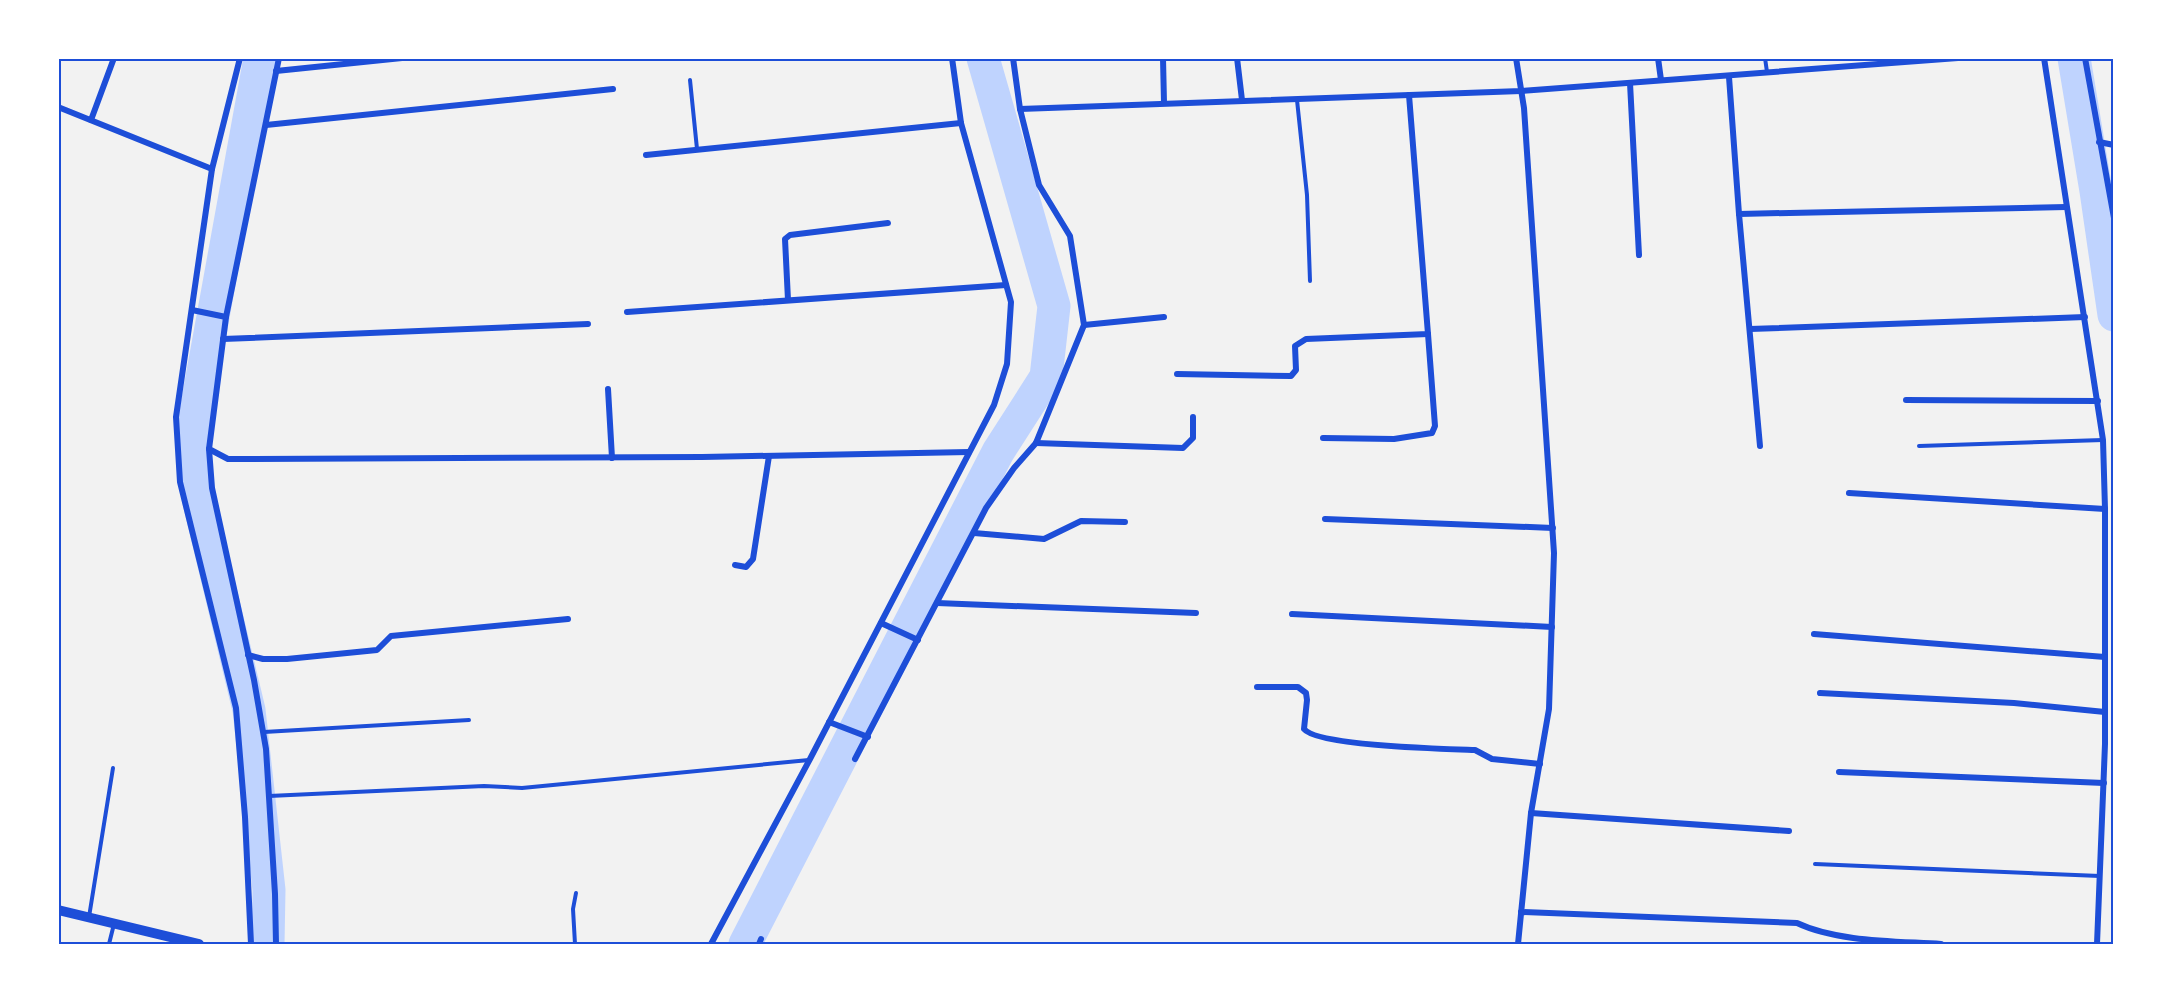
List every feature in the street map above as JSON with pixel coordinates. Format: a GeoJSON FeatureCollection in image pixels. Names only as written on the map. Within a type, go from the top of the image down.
{"type":"FeatureCollection","features":[{"type":"Feature","properties":{"kind":"street"},"geometry":{"type":"LineString","coordinates":[[91,120],[114,58]]}},
{"type":"Feature","properties":{"kind":"street"},"geometry":{"type":"LineString","coordinates":[[240,58],[212,169],[176,417],[180,482],[236,708],[245,817],[251,945]]}},
{"type":"Feature","properties":{"kind":"street"},"geometry":{"type":"LineString","coordinates":[[276,945],[275,894],[263,732],[212,488],[209,449],[226,317],[279,58]]}},
{"type":"Feature","properties":{"kind":"street"},"geometry":{"type":"LineString","coordinates":[[276,71],[402,58]]}},
{"type":"Feature","properties":{"kind":"street"},"geometry":{"type":"LineString","coordinates":[[711,945],[994,405],[1007,364],[1011,302],[961,123],[952,58]]}},
{"type":"Feature","properties":{"kind":"street"},"geometry":{"type":"LineString","coordinates":[[855,759],[986,508],[1014,468],[1036,443],[1084,325],[1070,236],[1039,186],[1020,109],[1013,58]]}},
{"type":"Feature","properties":{"kind":"street"},"geometry":{"type":"LineString","coordinates":[[1162,58],[1164,103]]}},
{"type":"Feature","properties":{"kind":"street"},"geometry":{"type":"LineString","coordinates":[[1237,58],[1242,100]]}},
{"type":"Feature","properties":{"kind":"street"},"geometry":{"type":"LineString","coordinates":[[1516,58],[1521,91],[1553,528],[1549,709],[1531,813],[1518,945]]}},
{"type":"Feature","properties":{"kind":"street"},"geometry":{"type":"LineString","coordinates":[[1658,58],[1660,80]]}},
{"type":"Feature","properties":{"kind":"street"},"geometry":{"type":"LineString","coordinates":[[1020,109],[1521,91],[1729,77],[1888,61],[1958,58]]}},
{"type":"Feature","properties":{"kind":"street"},"geometry":{"type":"LineString","coordinates":[[2044,58],[2103,440],[2105,712],[2097,945]]}},
{"type":"Feature","properties":{"kind":"street"},"geometry":{"type":"LineString","coordinates":[[2085,58],[2114,218]]}},
{"type":"Feature","properties":{"kind":"street"},"geometry":{"type":"LineString","coordinates":[[1729,77],[1760,446]]}},
{"type":"Feature","properties":{"kind":"street"},"geometry":{"type":"LineString","coordinates":[[1630,83],[1639,255]]}},
{"type":"Feature","properties":{"kind":"street"},"geometry":{"type":"LineString","coordinates":[[266,125],[613,89]]}},
{"type":"Feature","properties":{"kind":"street"},"geometry":{"type":"LineString","coordinates":[[1323,438],[1394,438],[1432,433],[1436,426],[1409,95]]}},
{"type":"Feature","properties":{"kind":"street"},"geometry":{"type":"LineString","coordinates":[[58,107],[212,169]]}},
{"type":"Feature","properties":{"kind":"street"},"geometry":{"type":"LineString","coordinates":[[646,155],[961,123]]}},
{"type":"Feature","properties":{"kind":"street"},"geometry":{"type":"LineString","coordinates":[[2099,142],[2114,145]]}},
{"type":"Feature","properties":{"kind":"street"},"geometry":{"type":"LineString","coordinates":[[1739,214],[2066,207]]}},
{"type":"Feature","properties":{"kind":"street"},"geometry":{"type":"LineString","coordinates":[[788,300],[785,239],[790,235],[888,223]]}},
{"type":"Feature","properties":{"kind":"street"},"geometry":{"type":"LineString","coordinates":[[627,312],[1006,285]]}},
{"type":"Feature","properties":{"kind":"street"},"geometry":{"type":"LineString","coordinates":[[192,310],[226,317]]}},
{"type":"Feature","properties":{"kind":"street"},"geometry":{"type":"LineString","coordinates":[[1084,325],[1164,317]]}},
{"type":"Feature","properties":{"kind":"street"},"geometry":{"type":"LineString","coordinates":[[1750,329],[2085,317]]}},
{"type":"Feature","properties":{"kind":"street"},"geometry":{"type":"LineString","coordinates":[[223,339],[588,324]]}},
{"type":"Feature","properties":{"kind":"street"},"geometry":{"type":"LineString","coordinates":[[1177,374],[1291,376],[1296,370],[1295,346],[1306,339],[1428,334]]}},
{"type":"Feature","properties":{"kind":"street"},"geometry":{"type":"LineString","coordinates":[[608,388],[612,458]]}},
{"type":"Feature","properties":{"kind":"street"},"geometry":{"type":"LineString","coordinates":[[1906,400],[2098,401]]}},
{"type":"Feature","properties":{"kind":"street"},"geometry":{"type":"LineString","coordinates":[[1036,443],[1183,448],[1193,438],[1193,417]]}},
{"type":"Feature","properties":{"kind":"street"},"geometry":{"type":"LineString","coordinates":[[209,449],[228,459],[612,458],[969,452]]}},
{"type":"Feature","properties":{"kind":"street"},"geometry":{"type":"LineString","coordinates":[[735,565],[746,567],[753,559],[769,456]]}},
{"type":"Feature","properties":{"kind":"street"},"geometry":{"type":"LineString","coordinates":[[1849,493],[2105,509]]}},
{"type":"Feature","properties":{"kind":"street"},"geometry":{"type":"LineString","coordinates":[[1325,519],[1553,528]]}},
{"type":"Feature","properties":{"kind":"street"},"geometry":{"type":"LineString","coordinates":[[974,534],[1044,539],[1080,520],[1125,522]]}},
{"type":"Feature","properties":{"kind":"street"},"geometry":{"type":"LineString","coordinates":[[937,603],[1196,613]]}},
{"type":"Feature","properties":{"kind":"street"},"geometry":{"type":"LineString","coordinates":[[1292,614],[1551,627]]}},
{"type":"Feature","properties":{"kind":"street"},"geometry":{"type":"LineString","coordinates":[[248,655],[263,660],[377,650],[391,636],[568,619]]}},
{"type":"Feature","properties":{"kind":"street"},"geometry":{"type":"LineString","coordinates":[[881,622],[918,640]]}},
{"type":"Feature","properties":{"kind":"street"},"geometry":{"type":"LineString","coordinates":[[1814,634],[2105,657]]}},
{"type":"Feature","properties":{"kind":"street"},"geometry":{"type":"LineString","coordinates":[[1257,687],[1298,687],[1306,693],[1304,729],[1307,733],[1317,736],[1351,743],[1475,750],[1492,759],[1540,765]]}},
{"type":"Feature","properties":{"kind":"street"},"geometry":{"type":"LineString","coordinates":[[1821,693],[2014,703],[2105,712]]}},
{"type":"Feature","properties":{"kind":"street"},"geometry":{"type":"LineString","coordinates":[[829,722],[868,737]]}},
{"type":"Feature","properties":{"kind":"street"},"geometry":{"type":"LineString","coordinates":[[1839,772],[2104,783]]}},
{"type":"Feature","properties":{"kind":"street"},"geometry":{"type":"LineString","coordinates":[[1531,813],[1789,831]]}},
{"type":"Feature","properties":{"kind":"street"},"geometry":{"type":"LineString","coordinates":[[58,910],[199,945]]}},
{"type":"Feature","properties":{"kind":"street"},"geometry":{"type":"LineString","coordinates":[[1521,912],[1797,923],[1813,931],[1836,935],[1941,945]]}},
{"type":"Feature","properties":{"kind":"lane"},"geometry":{"type":"LineString","coordinates":[[1765,58],[1767,73]]}},
{"type":"Feature","properties":{"kind":"lane"},"geometry":{"type":"LineString","coordinates":[[690,80],[698,150]]}},
{"type":"Feature","properties":{"kind":"lane"},"geometry":{"type":"LineString","coordinates":[[1297,100],[1307,195],[1310,281]]}},
{"type":"Feature","properties":{"kind":"lane"},"geometry":{"type":"LineString","coordinates":[[1919,446],[2103,440]]}},
{"type":"Feature","properties":{"kind":"lane"},"geometry":{"type":"LineString","coordinates":[[263,732],[469,720]]}},
{"type":"Feature","properties":{"kind":"lane"},"geometry":{"type":"LineString","coordinates":[[268,796],[484,786],[522,788],[810,759]]}},
{"type":"Feature","properties":{"kind":"lane"},"geometry":{"type":"LineString","coordinates":[[88,917],[113,768]]}},
{"type":"Feature","properties":{"kind":"lane"},"geometry":{"type":"LineString","coordinates":[[1815,864],[2100,876]]}},
{"type":"Feature","properties":{"kind":"lane"},"geometry":{"type":"LineString","coordinates":[[575,945],[573,909],[576,893]]}},
{"type":"Feature","properties":{"kind":"lane"},"geometry":{"type":"LineString","coordinates":[[109,945],[114,924]]}},
{"type":"Feature","properties":{"kind":"waterway"},"geometry":{"type":"LineString","coordinates":[[260,58],[193,427],[198,498],[249,710],[269,890],[268,944]]}},
{"type":"Feature","properties":{"kind":"waterway"},"geometry":{"type":"LineString","coordinates":[[745,944],[998,452],[1046,377],[1054,306],[983,58]]}},
{"type":"Feature","properties":{"kind":"waterway"},"geometry":{"type":"LineString","coordinates":[[2074,58],[2114,315]]}}]}
